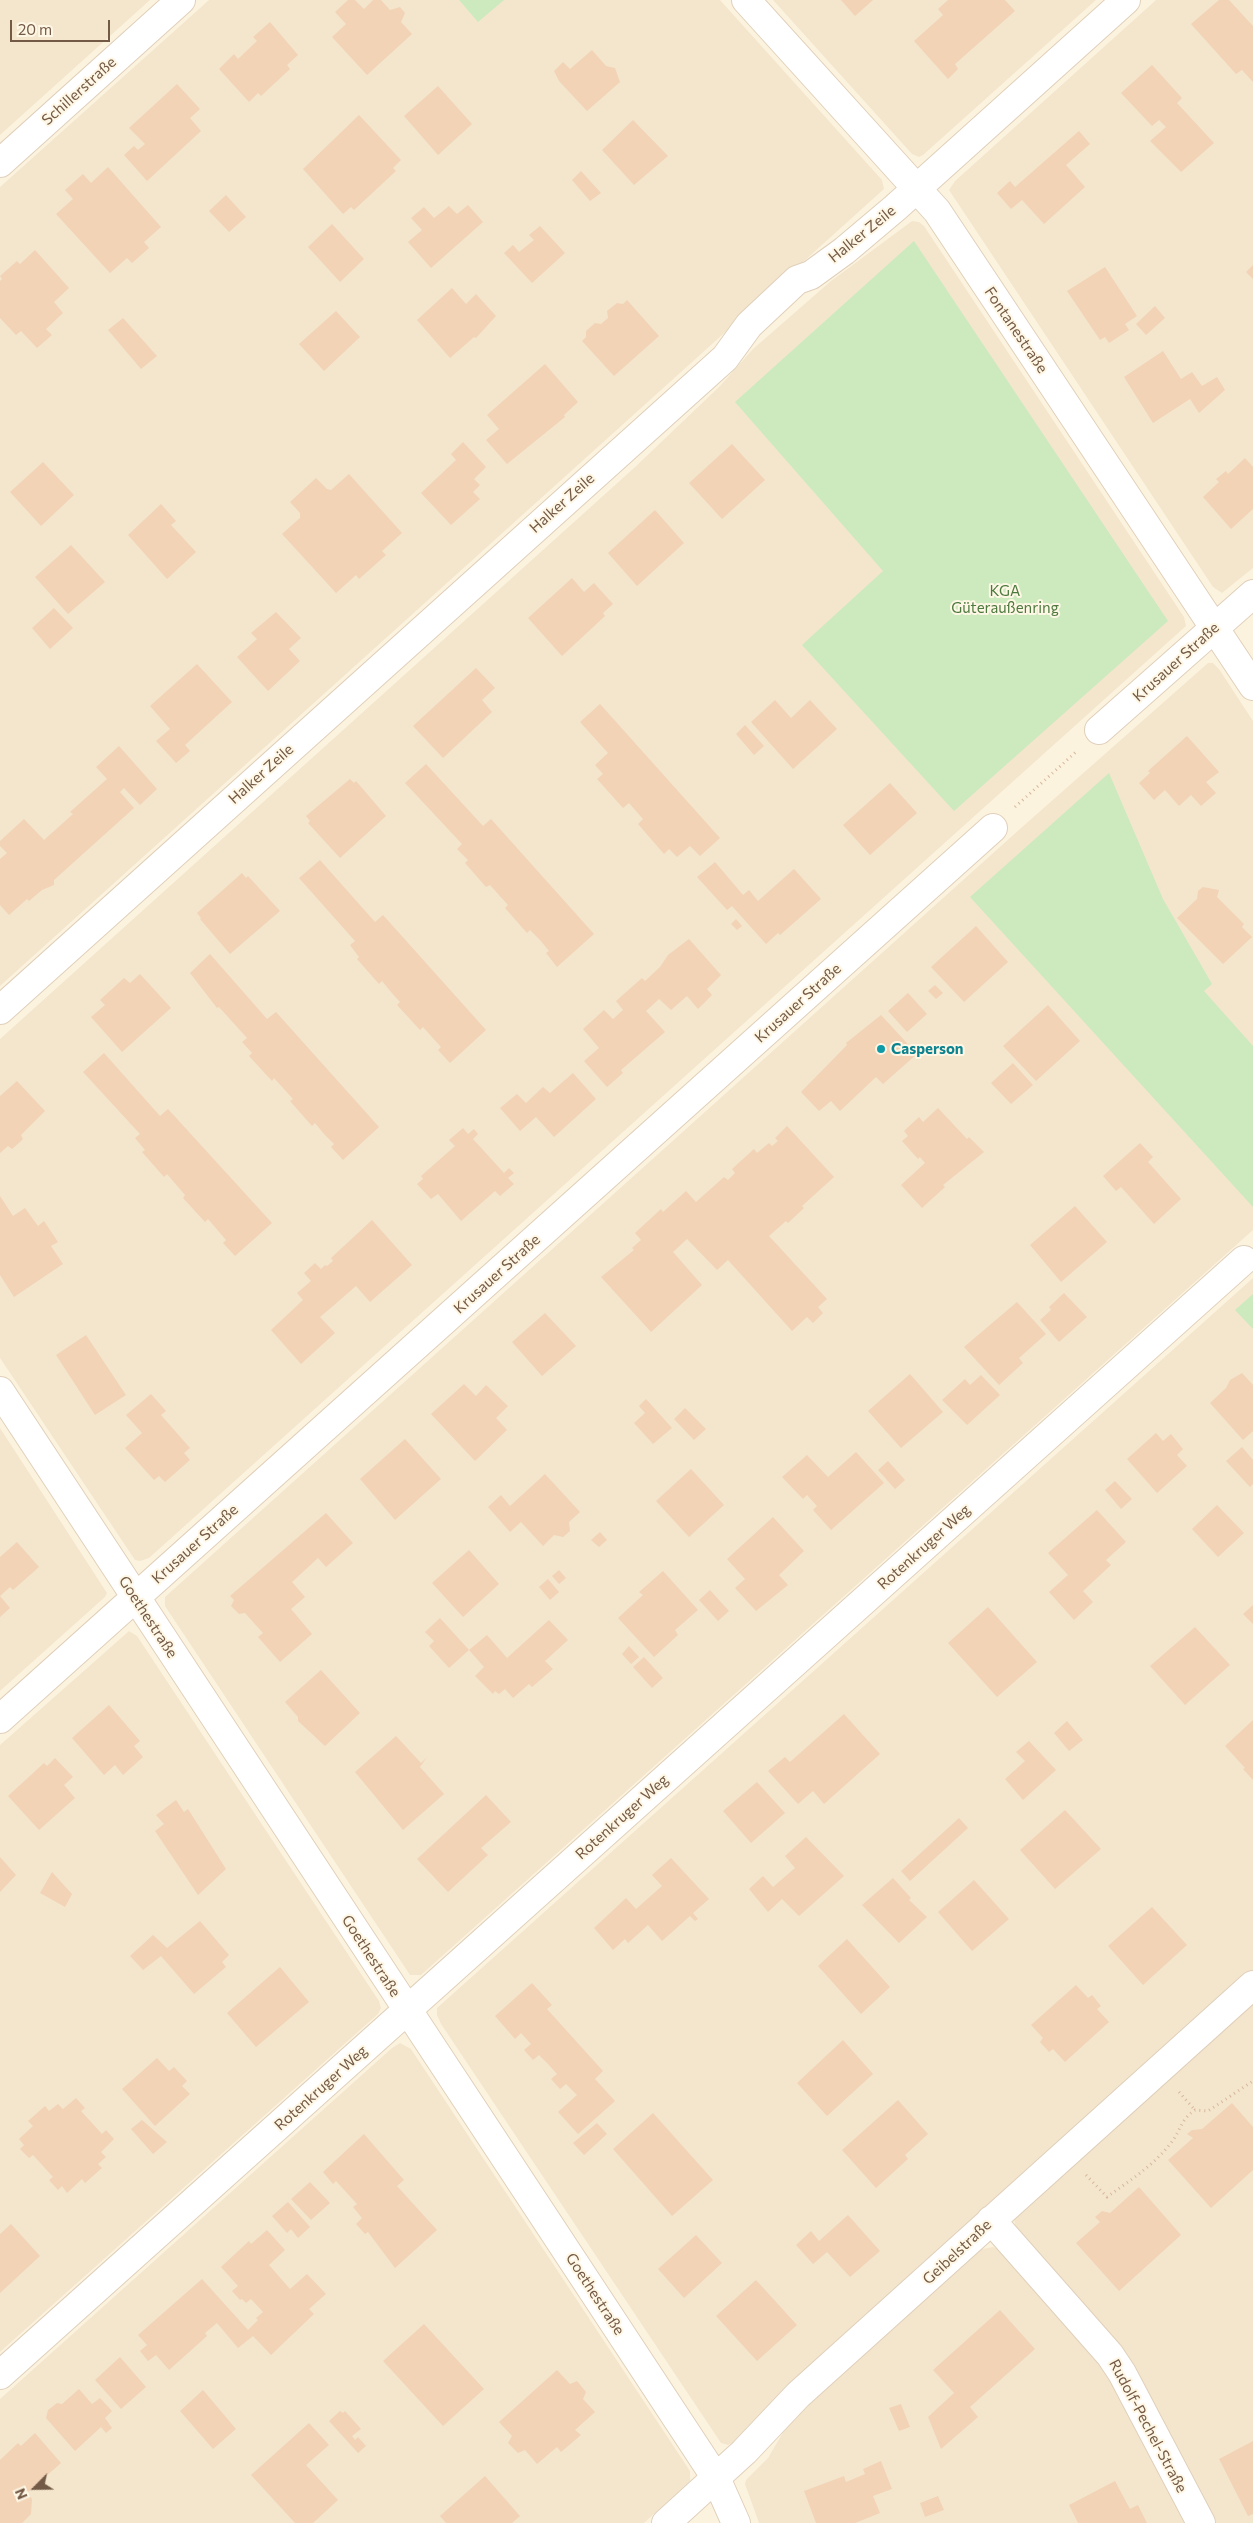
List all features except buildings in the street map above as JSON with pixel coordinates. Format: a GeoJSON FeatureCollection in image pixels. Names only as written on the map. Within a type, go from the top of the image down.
{"type":"FeatureCollection","features":[{"type":"Feature","properties":{"kind":"street","name":"Schillerstraße"},"geometry":{"type":"LineString","coordinates":[[0,163],[181,0]]}},
{"type":"Feature","properties":{"kind":"street","name":"Fontanestraße"},"geometry":{"type":"LineString","coordinates":[[746,0],[942,218],[1253,686]]}},
{"type":"Feature","properties":{"kind":"street","name":"Halker Zeile"},"geometry":{"type":"LineString","coordinates":[[0,1010],[725,358],[749,325],[797,280],[811,275],[844,251],[917,189],[1126,0]]}},
{"type":"Feature","properties":{"kind":"street","name":"Krusauer Straße"},"geometry":{"type":"LineString","coordinates":[[1099,730],[1253,594]]}},
{"type":"Feature","properties":{"kind":"street","name":"Krusauer Straße"},"geometry":{"type":"LineString","coordinates":[[0,1719],[993,828]]}},
{"type":"Feature","properties":{"kind":"street","name":"Rotenkruger Weg"},"geometry":{"type":"LineString","coordinates":[[0,2374],[1244,1260]]}},
{"type":"Feature","properties":{"kind":"street","name":"Goethestraße"},"geometry":{"type":"LineString","coordinates":[[0,1391],[716,2478],[736,2523]]}},
{"type":"Feature","properties":{"kind":"street","name":"Geibelstraße"},"geometry":{"type":"LineString","coordinates":[[666,2523],[716,2478],[798,2395],[1253,1986]]}},
{"type":"Feature","properties":{"kind":"street","name":"Rudolf-Pechel-Straße"},"geometry":{"type":"LineString","coordinates":[[992,2220],[1110,2355],[1122,2374],[1200,2523]]}},
{"type":"Feature","properties":{"kind":"path"},"geometry":{"type":"LineString","coordinates":[[993,828],[1099,730]]}},
{"type":"Feature","properties":{"kind":"path"},"geometry":{"type":"LineString","coordinates":[[1107,2197],[1154,2162],[1172,2142],[1184,2118],[1195,2110],[1208,2111],[1253,2081]]}},
{"type":"Feature","properties":{"kind":"shaded area"},"geometry":{"type":"Polygon","coordinates":[[[0,0],[150,0],[0,135],[0,0]]]}},
{"type":"Feature","properties":{"kind":"shaded area"},"geometry":{"type":"Polygon","coordinates":[[[209,0],[720,0],[882,180],[884,189],[0,986],[0,187],[209,0]]]}},
{"type":"Feature","properties":{"kind":"shaded area"},"geometry":{"type":"Polygon","coordinates":[[[773,0],[1096,0],[919,157],[912,154],[773,0]]]}},
{"type":"Feature","properties":{"kind":"shaded area"},"geometry":{"type":"Polygon","coordinates":[[[1156,0],[1253,0],[1253,568],[1222,593],[1213,587],[949,190],[955,181],[1156,0]]]}},
{"type":"Feature","properties":{"kind":"shaded area"},"geometry":{"type":"Polygon","coordinates":[[[912,221],[919,222],[924,226],[1184,617],[1186,626],[149,1558],[140,1561],[135,1560],[0,1358],[0,1039],[634,468],[720,386],[753,349],[831,281],[912,221]]]}},
{"type":"Feature","properties":{"kind":"shaded area"},"geometry":{"type":"Polygon","coordinates":[[[1208,663],[1213,663],[1219,669],[1253,721],[1253,1230],[421,1975],[410,1975],[165,1606],[165,1597],[1021,828],[1208,663]]]}},
{"type":"Feature","properties":{"kind":"shaded area"},"geometry":{"type":"Polygon","coordinates":[[[1253,1278],[1253,1973],[732,2443],[728,2445],[721,2443],[441,2024],[437,2015],[437,2008],[1253,1278]]]}},
{"type":"Feature","properties":{"kind":"shaded area"},"geometry":{"type":"Polygon","coordinates":[[[0,1428],[107,1593],[105,1597],[0,1691],[0,1428]]]}},
{"type":"Feature","properties":{"kind":"shaded area"},"geometry":{"type":"Polygon","coordinates":[[[129,1631],[137,1636],[379,2001],[381,2008],[378,2014],[0,2352],[0,1745],[129,1631]]]}},
{"type":"Feature","properties":{"kind":"shaded area"},"geometry":{"type":"Polygon","coordinates":[[[1253,1998],[1253,2523],[1210,2523],[1016,2229],[1013,2215],[1253,1998]]]}},
{"type":"Feature","properties":{"kind":"shaded area"},"geometry":{"type":"Polygon","coordinates":[[[400,2043],[411,2049],[690,2471],[690,2481],[644,2523],[0,2523],[0,2399],[392,2048],[400,2043]]]}},
{"type":"Feature","properties":{"kind":"shaded area"},"geometry":{"type":"Polygon","coordinates":[[[993,2247],[1005,2251],[1099,2353],[1191,2523],[759,2523],[745,2484],[746,2480],[768,2458],[795,2412],[970,2256],[982,2249],[993,2247]]]}},
{"type":"Feature","properties":{"kind":"green space"},"geometry":{"type":"Polygon","coordinates":[[[459,0],[504,0],[478,22],[459,0]]]}},
{"type":"Feature","properties":{"kind":"green space","name":"KGA Güteraußenring"},"geometry":{"type":"Polygon","coordinates":[[[914,241],[1168,621],[954,811],[802,645],[883,571],[735,402],[914,241]]]}},
{"type":"Feature","properties":{"kind":"green space"},"geometry":{"type":"Polygon","coordinates":[[[1109,773],[1163,899],[1212,984],[1204,991],[1253,1046],[1253,1207],[970,897],[1109,773]]]}},
{"type":"Feature","properties":{"kind":"green space"},"geometry":{"type":"Polygon","coordinates":[[[1253,1294],[1253,1329],[1235,1310],[1253,1294]]]}},
{"type":"Feature","properties":{"kind":"place","name":"Casperson"},"geometry":{"type":"Point","coordinates":[881,1049]}}]}
